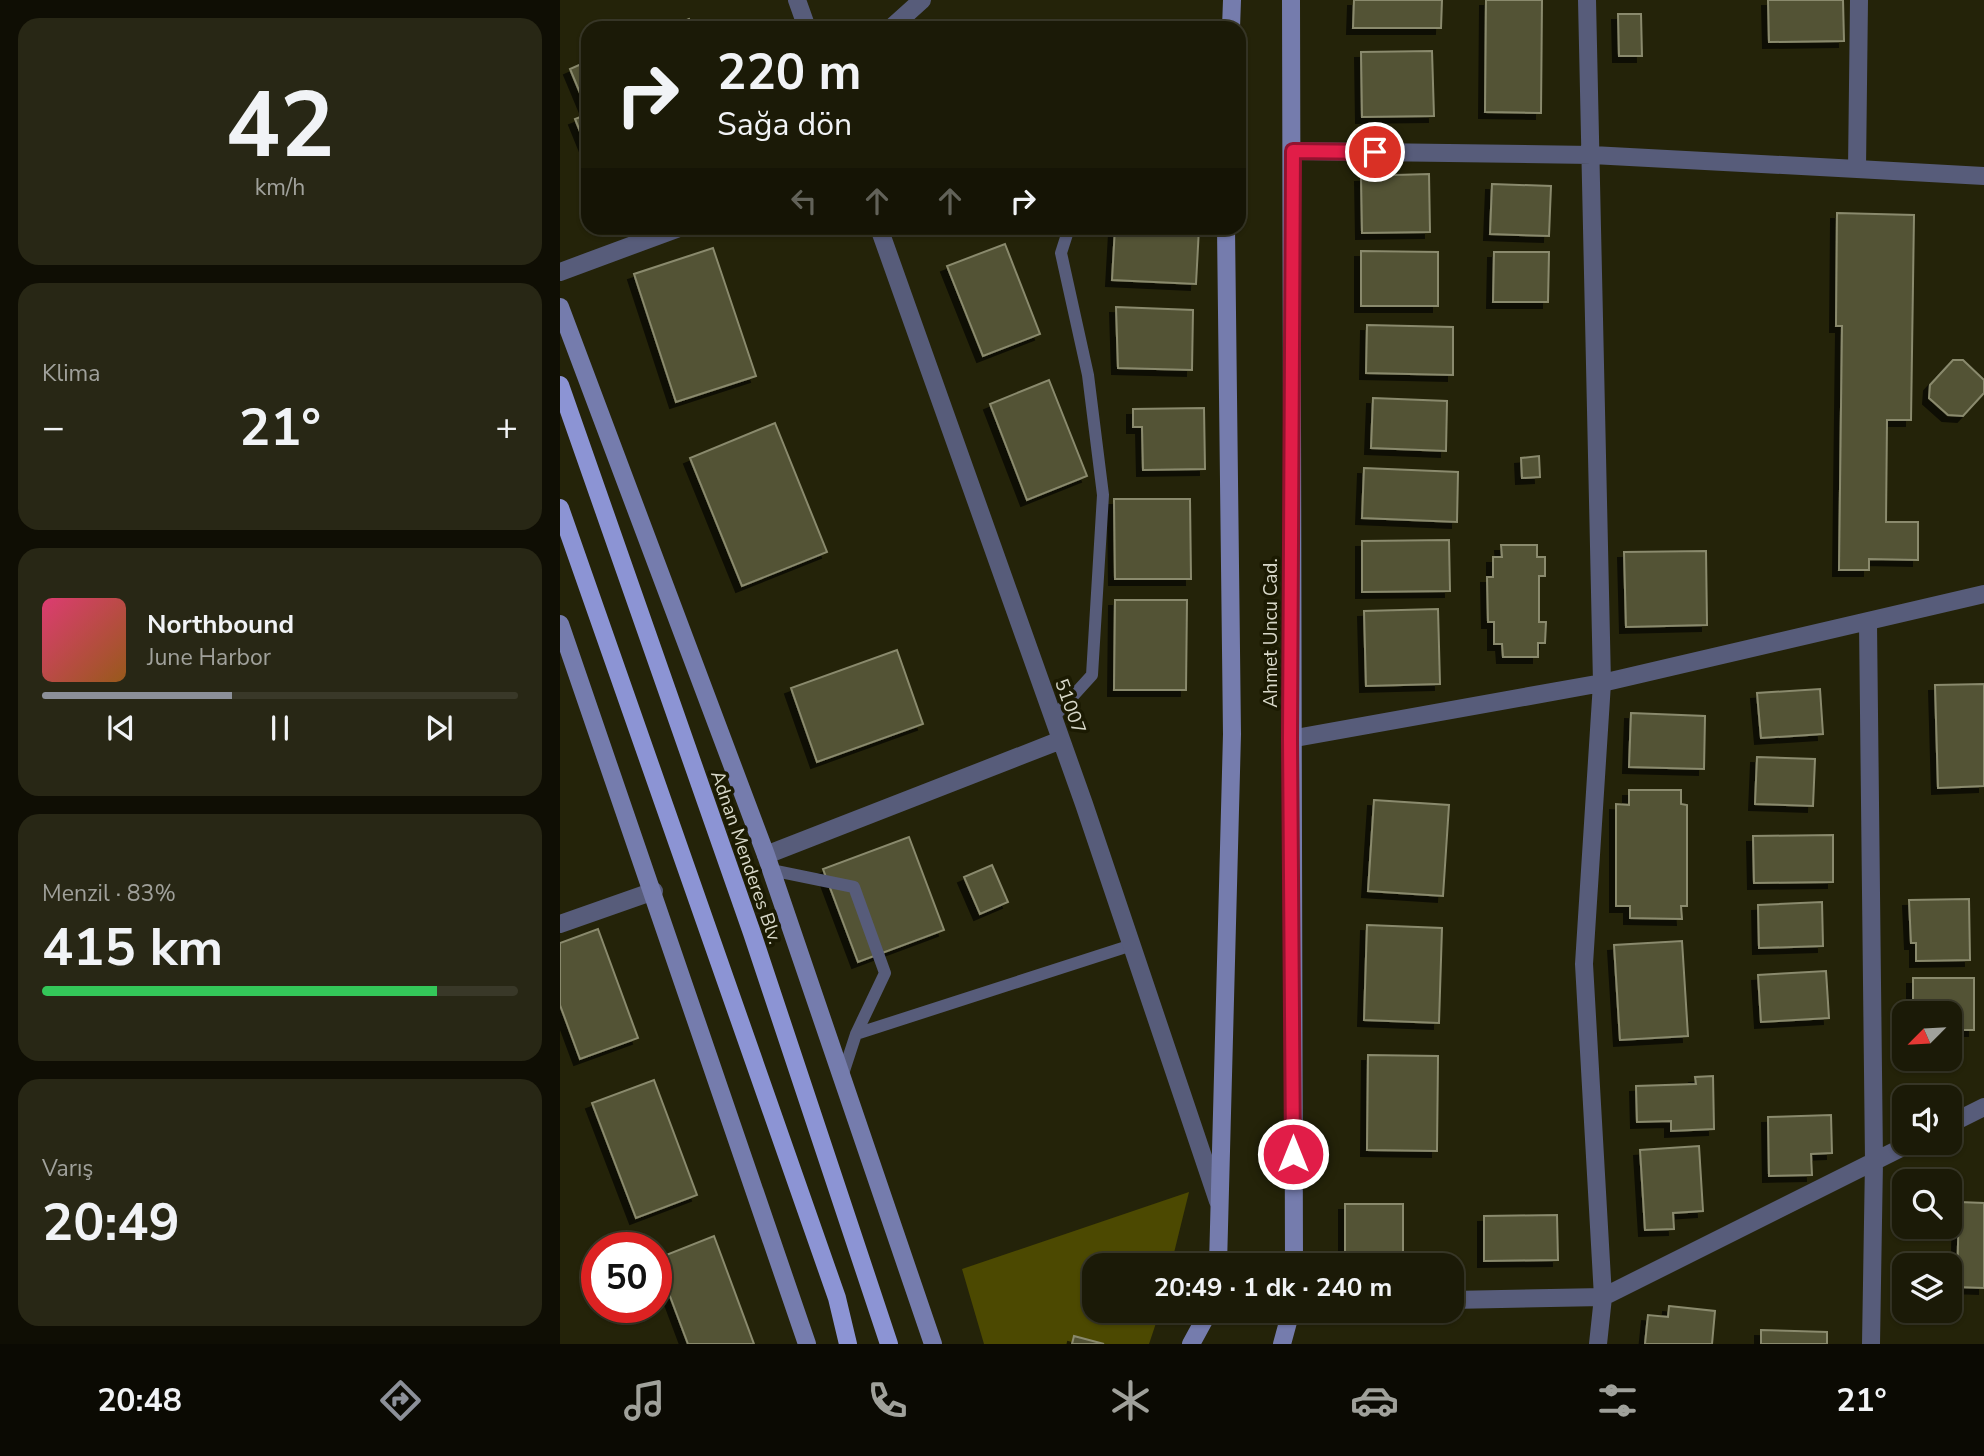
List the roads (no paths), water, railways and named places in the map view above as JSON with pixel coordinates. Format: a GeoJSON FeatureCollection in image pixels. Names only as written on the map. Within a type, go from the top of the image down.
{"type":"FeatureCollection","features":[{"type":"Feature","properties":{"kind":"main road"},"geometry":{"type":"LineString","coordinates":[[1231,21],[1232,0]]}},
{"type":"Feature","properties":{"kind":"main road","name":"Ahmet Uncu Cad."},"geometry":{"type":"LineString","coordinates":[[1291,0],[1293,151],[1290,739],[1294,1253]]}},
{"type":"Feature","properties":{"kind":"main road","name":"Ahmet Uncu Cad."},"geometry":{"type":"LineString","coordinates":[[1218,1253],[1232,734],[1226,235]]}},
{"type":"Feature","properties":{"kind":"main road"},"geometry":{"type":"LineString","coordinates":[[560,307],[768,862],[933,1344]]}},
{"type":"Feature","properties":{"kind":"main road","name":"Adnan Menderes Blv."},"geometry":{"type":"LineString","coordinates":[[560,385],[752,933],[889,1344]]}},
{"type":"Feature","properties":{"kind":"main road"},"geometry":{"type":"LineString","coordinates":[[560,508],[720,958],[837,1298],[848,1344]]}},
{"type":"Feature","properties":{"kind":"main road"},"geometry":{"type":"LineString","coordinates":[[560,624],[654,891],[807,1344]]}},
{"type":"Feature","properties":{"kind":"main road"},"geometry":{"type":"LineString","coordinates":[[1191,1344],[1204,1323]]}},
{"type":"Feature","properties":{"kind":"main road"},"geometry":{"type":"LineString","coordinates":[[1203,1344],[1208,1323]]}},
{"type":"Feature","properties":{"kind":"main road"},"geometry":{"type":"LineString","coordinates":[[1282,1344],[1288,1323]]}},
{"type":"Feature","properties":{"kind":"street"},"geometry":{"type":"LineString","coordinates":[[797,0],[804,21]]}},
{"type":"Feature","properties":{"kind":"street"},"geometry":{"type":"LineString","coordinates":[[899,21],[922,0]]}},
{"type":"Feature","properties":{"kind":"street"},"geometry":{"type":"LineString","coordinates":[[1587,0],[1602,683],[1584,964],[1603,1297],[1598,1344]]}},
{"type":"Feature","properties":{"kind":"street"},"geometry":{"type":"LineString","coordinates":[[1857,169],[1859,0]]}},
{"type":"Feature","properties":{"kind":"street"},"geometry":{"type":"LineString","coordinates":[[1293,151],[1592,155],[1984,176]]}},
{"type":"Feature","properties":{"kind":"street"},"geometry":{"type":"LineString","coordinates":[[560,272],[660,235]]}},
{"type":"Feature","properties":{"kind":"street","name":"51007"},"geometry":{"type":"LineString","coordinates":[[880,235],[1061,740],[1218,1201]]}},
{"type":"Feature","properties":{"kind":"street"},"geometry":{"type":"LineString","coordinates":[[1290,739],[1602,683],[1984,594]]}},
{"type":"Feature","properties":{"kind":"street"},"geometry":{"type":"LineString","coordinates":[[1868,623],[1874,1161],[1871,1344]]}},
{"type":"Feature","properties":{"kind":"street"},"geometry":{"type":"LineString","coordinates":[[768,862],[1061,740]]}},
{"type":"Feature","properties":{"kind":"street"},"geometry":{"type":"LineString","coordinates":[[560,924],[654,891]]}},
{"type":"Feature","properties":{"kind":"street"},"geometry":{"type":"LineString","coordinates":[[1962,1118],[1984,1107]]}},
{"type":"Feature","properties":{"kind":"street"},"geometry":{"type":"LineString","coordinates":[[1464,1300],[1603,1297],[1892,1152]]}},
{"type":"Feature","properties":{"kind":"lane"},"geometry":{"type":"LineString","coordinates":[[1053,718],[1092,675],[1103,495],[1088,375],[1061,253],[1067,235]]}},
{"type":"Feature","properties":{"kind":"lane"},"geometry":{"type":"LineString","coordinates":[[768,862],[854,887],[885,973],[856,1034],[842,1077]]}},
{"type":"Feature","properties":{"kind":"lane"},"geometry":{"type":"LineString","coordinates":[[856,1034],[1132,945]]}}]}
